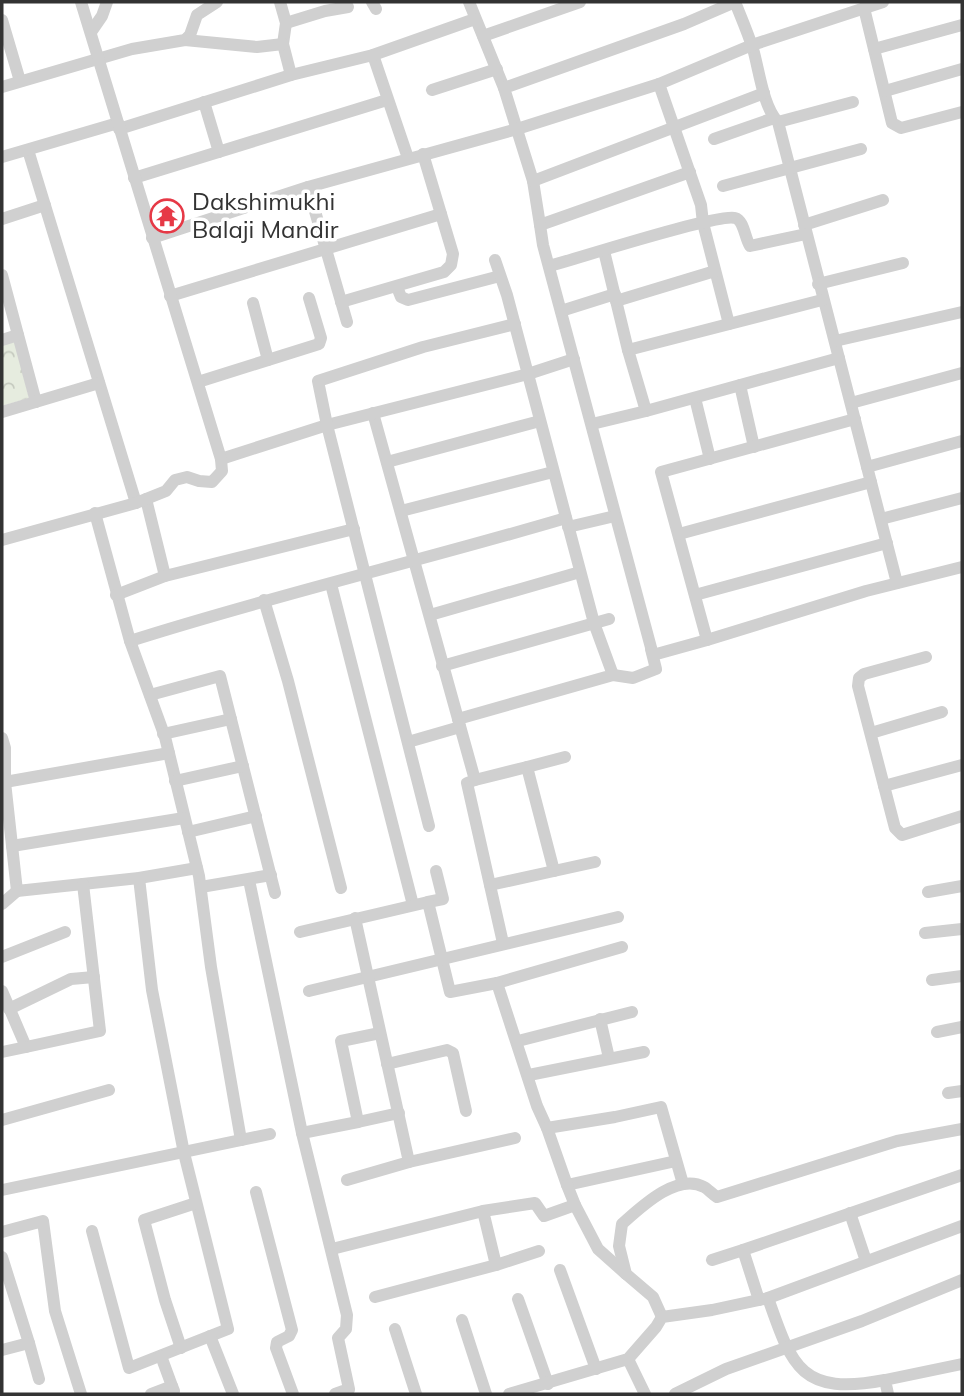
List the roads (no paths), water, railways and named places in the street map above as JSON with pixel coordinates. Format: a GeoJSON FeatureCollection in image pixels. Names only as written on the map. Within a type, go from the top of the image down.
{"type":"FeatureCollection","features":[{"type":"Feature","properties":{"kind":"street"},"geometry":{"type":"LineString","coordinates":[[2,540],[141,501],[166,491],[175,480],[187,477],[212,482],[222,471],[221,459],[198,382],[81,2]]}},
{"type":"Feature","properties":{"kind":"street"},"geometry":{"type":"LineString","coordinates":[[91,32],[102,16],[107,2]]}},
{"type":"Feature","properties":{"kind":"street"},"geometry":{"type":"LineString","coordinates":[[185,40],[190,35],[197,15],[217,2]]}},
{"type":"Feature","properties":{"kind":"street"},"geometry":{"type":"LineString","coordinates":[[280,2],[286,23],[283,44],[291,75]]}},
{"type":"Feature","properties":{"kind":"street"},"geometry":{"type":"LineString","coordinates":[[469,2],[497,69],[533,181],[549,266],[653,655],[897,583],[962,567]]}},
{"type":"Feature","properties":{"kind":"street"},"geometry":{"type":"LineString","coordinates":[[483,36],[580,2]]}},
{"type":"Feature","properties":{"kind":"street"},"geometry":{"type":"LineString","coordinates":[[503,88],[684,24],[735,2],[752,45],[764,93],[776,120],[897,583]]}},
{"type":"Feature","properties":{"kind":"street"},"geometry":{"type":"LineString","coordinates":[[152,238],[308,187],[517,129],[659,84],[752,45],[883,2]]}},
{"type":"Feature","properties":{"kind":"street"},"geometry":{"type":"LineString","coordinates":[[286,23],[348,7]]}},
{"type":"Feature","properties":{"kind":"street"},"geometry":{"type":"LineString","coordinates":[[864,8],[892,123],[901,128],[962,112]]}},
{"type":"Feature","properties":{"kind":"street"},"geometry":{"type":"LineString","coordinates":[[2,158],[291,75],[373,55],[475,19]]}},
{"type":"Feature","properties":{"kind":"street"},"geometry":{"type":"LineString","coordinates":[[2,24],[20,81]]}},
{"type":"Feature","properties":{"kind":"street"},"geometry":{"type":"LineString","coordinates":[[874,50],[962,25]]}},
{"type":"Feature","properties":{"kind":"street"},"geometry":{"type":"LineString","coordinates":[[2,87],[98,59],[185,40],[257,47],[283,44]]}},
{"type":"Feature","properties":{"kind":"street"},"geometry":{"type":"LineString","coordinates":[[373,55],[408,158]]}},
{"type":"Feature","properties":{"kind":"street"},"geometry":{"type":"LineString","coordinates":[[432,90],[497,69]]}},
{"type":"Feature","properties":{"kind":"street"},"geometry":{"type":"LineString","coordinates":[[885,91],[962,69]]}},
{"type":"Feature","properties":{"kind":"street"},"geometry":{"type":"LineString","coordinates":[[659,84],[701,205],[703,223],[729,324]]}},
{"type":"Feature","properties":{"kind":"street"},"geometry":{"type":"LineString","coordinates":[[533,181],[764,93]]}},
{"type":"Feature","properties":{"kind":"street"},"geometry":{"type":"LineString","coordinates":[[134,178],[387,100]]}},
{"type":"Feature","properties":{"kind":"street"},"geometry":{"type":"LineString","coordinates":[[204,102],[219,152]]}},
{"type":"Feature","properties":{"kind":"street"},"geometry":{"type":"LineString","coordinates":[[714,139],[776,120],[853,102]]}},
{"type":"Feature","properties":{"kind":"street"},"geometry":{"type":"LineString","coordinates":[[723,186],[861,149]]}},
{"type":"Feature","properties":{"kind":"street"},"geometry":{"type":"LineString","coordinates":[[28,150],[99,383],[165,576]]}},
{"type":"Feature","properties":{"kind":"street"},"geometry":{"type":"LineString","coordinates":[[341,302],[444,272],[451,265],[453,254],[423,155]]}},
{"type":"Feature","properties":{"kind":"street"},"geometry":{"type":"LineString","coordinates":[[540,225],[690,172]]}},
{"type":"Feature","properties":{"kind":"street"},"geometry":{"type":"LineString","coordinates":[[308,187],[347,322]]}},
{"type":"Feature","properties":{"kind":"street"},"geometry":{"type":"LineString","coordinates":[[549,266],[733,217],[738,219],[747,242],[754,246],[883,200]]}},
{"type":"Feature","properties":{"kind":"street"},"geometry":{"type":"LineString","coordinates":[[2,219],[45,205]]}},
{"type":"Feature","properties":{"kind":"street"},"geometry":{"type":"LineString","coordinates":[[170,296],[442,214]]}},
{"type":"Feature","properties":{"kind":"street"},"geometry":{"type":"LineString","coordinates":[[604,251],[646,411]]}},
{"type":"Feature","properties":{"kind":"street"},"geometry":{"type":"LineString","coordinates":[[495,260],[594,623],[613,675]]}},
{"type":"Feature","properties":{"kind":"street"},"geometry":{"type":"LineString","coordinates":[[818,284],[903,263]]}},
{"type":"Feature","properties":{"kind":"street"},"geometry":{"type":"LineString","coordinates":[[561,311],[715,271]]}},
{"type":"Feature","properties":{"kind":"street"},"geometry":{"type":"LineString","coordinates":[[397,287],[401,297],[408,300],[500,276]]}},
{"type":"Feature","properties":{"kind":"street"},"geometry":{"type":"LineString","coordinates":[[2,277],[36,402]]}},
{"type":"Feature","properties":{"kind":"street"},"geometry":{"type":"LineString","coordinates":[[198,382],[307,348],[321,341],[309,298]]}},
{"type":"Feature","properties":{"kind":"street"},"geometry":{"type":"LineString","coordinates":[[628,350],[822,300]]}},
{"type":"Feature","properties":{"kind":"street"},"geometry":{"type":"LineString","coordinates":[[253,303],[268,360]]}},
{"type":"Feature","properties":{"kind":"street"},"geometry":{"type":"LineString","coordinates":[[835,341],[962,312]]}},
{"type":"Feature","properties":{"kind":"street"},"geometry":{"type":"LineString","coordinates":[[429,826],[318,381],[423,347],[514,324]]}},
{"type":"Feature","properties":{"kind":"street"},"geometry":{"type":"LineString","coordinates":[[2,340],[18,335]]}},
{"type":"Feature","properties":{"kind":"street"},"geometry":{"type":"LineString","coordinates":[[592,424],[839,358]]}},
{"type":"Feature","properties":{"kind":"street"},"geometry":{"type":"LineString","coordinates":[[221,459],[327,425],[528,374],[574,359]]}},
{"type":"Feature","properties":{"kind":"street"},"geometry":{"type":"LineString","coordinates":[[851,403],[962,373]]}},
{"type":"Feature","properties":{"kind":"street"},"geometry":{"type":"LineString","coordinates":[[2,412],[99,383]]}},
{"type":"Feature","properties":{"kind":"street"},"geometry":{"type":"LineString","coordinates":[[740,385],[754,447]]}},
{"type":"Feature","properties":{"kind":"street"},"geometry":{"type":"LineString","coordinates":[[695,398],[710,459]]}},
{"type":"Feature","properties":{"kind":"street"},"geometry":{"type":"LineString","coordinates":[[373,413],[475,780]]}},
{"type":"Feature","properties":{"kind":"street"},"geometry":{"type":"LineString","coordinates":[[707,640],[661,472],[855,419]]}},
{"type":"Feature","properties":{"kind":"street"},"geometry":{"type":"LineString","coordinates":[[387,462],[540,421]]}},
{"type":"Feature","properties":{"kind":"street"},"geometry":{"type":"LineString","coordinates":[[867,467],[962,441]]}},
{"type":"Feature","properties":{"kind":"street"},"geometry":{"type":"LineString","coordinates":[[401,511],[553,472]]}},
{"type":"Feature","properties":{"kind":"street"},"geometry":{"type":"LineString","coordinates":[[679,534],[871,482]]}},
{"type":"Feature","properties":{"kind":"street"},"geometry":{"type":"LineString","coordinates":[[881,519],[962,498]]}},
{"type":"Feature","properties":{"kind":"street"},"geometry":{"type":"LineString","coordinates":[[95,513],[130,641],[169,753],[197,868],[241,1140]]}},
{"type":"Feature","properties":{"kind":"street"},"geometry":{"type":"LineString","coordinates":[[130,641],[264,600],[414,560],[567,523],[615,516]]}},
{"type":"Feature","properties":{"kind":"street"},"geometry":{"type":"LineString","coordinates":[[116,595],[165,576],[354,529]]}},
{"type":"Feature","properties":{"kind":"street"},"geometry":{"type":"LineString","coordinates":[[695,595],[887,543]]}},
{"type":"Feature","properties":{"kind":"street"},"geometry":{"type":"LineString","coordinates":[[430,615],[580,572]]}},
{"type":"Feature","properties":{"kind":"street"},"geometry":{"type":"LineString","coordinates":[[331,584],[413,905]]}},
{"type":"Feature","properties":{"kind":"street"},"geometry":{"type":"LineString","coordinates":[[264,600],[288,681],[341,888]]}},
{"type":"Feature","properties":{"kind":"street"},"geometry":{"type":"LineString","coordinates":[[442,666],[609,619]]}},
{"type":"Feature","properties":{"kind":"street"},"geometry":{"type":"LineString","coordinates":[[408,742],[459,723],[613,675],[633,678],[656,669],[651,648]]}},
{"type":"Feature","properties":{"kind":"street"},"geometry":{"type":"LineString","coordinates":[[926,657],[864,674],[859,678],[858,686],[895,828],[902,835],[962,816]]}},
{"type":"Feature","properties":{"kind":"street"},"geometry":{"type":"LineString","coordinates":[[150,695],[220,676],[275,893]]}},
{"type":"Feature","properties":{"kind":"street"},"geometry":{"type":"LineString","coordinates":[[871,733],[943,712]]}},
{"type":"Feature","properties":{"kind":"street"},"geometry":{"type":"LineString","coordinates":[[163,734],[231,719]]}},
{"type":"Feature","properties":{"kind":"street"},"geometry":{"type":"LineString","coordinates":[[2,738],[5,748],[7,844],[13,860],[17,891]]}},
{"type":"Feature","properties":{"kind":"street"},"geometry":{"type":"LineString","coordinates":[[5,782],[169,753]]}},
{"type":"Feature","properties":{"kind":"street"},"geometry":{"type":"LineString","coordinates":[[503,943],[467,783],[565,757]]}},
{"type":"Feature","properties":{"kind":"street"},"geometry":{"type":"LineString","coordinates":[[884,786],[962,765]]}},
{"type":"Feature","properties":{"kind":"street"},"geometry":{"type":"LineString","coordinates":[[175,781],[243,766]]}},
{"type":"Feature","properties":{"kind":"street"},"geometry":{"type":"LineString","coordinates":[[527,767],[554,871]]}},
{"type":"Feature","properties":{"kind":"street"},"geometry":{"type":"LineString","coordinates":[[188,832],[256,816]]}},
{"type":"Feature","properties":{"kind":"street"},"geometry":{"type":"LineString","coordinates":[[7,844],[184,818]]}},
{"type":"Feature","properties":{"kind":"street"},"geometry":{"type":"LineString","coordinates":[[490,886],[595,862]]}},
{"type":"Feature","properties":{"kind":"street"},"geometry":{"type":"LineString","coordinates":[[2,904],[17,891],[139,878],[197,868]]}},
{"type":"Feature","properties":{"kind":"street"},"geometry":{"type":"LineString","coordinates":[[300,932],[443,898],[436,871]]}},
{"type":"Feature","properties":{"kind":"street"},"geometry":{"type":"LineString","coordinates":[[201,887],[271,875]]}},
{"type":"Feature","properties":{"kind":"street"},"geometry":{"type":"LineString","coordinates":[[92,1231],[129,1368],[228,1329],[184,1153],[152,990],[139,878]]}},
{"type":"Feature","properties":{"kind":"street"},"geometry":{"type":"LineString","coordinates":[[249,880],[302,1133],[348,1322],[338,1338],[349,1389],[335,1394]]}},
{"type":"Feature","properties":{"kind":"street"},"geometry":{"type":"LineString","coordinates":[[2,1052],[100,1031],[83,884]]}},
{"type":"Feature","properties":{"kind":"street"},"geometry":{"type":"LineString","coordinates":[[928,892],[962,886]]}},
{"type":"Feature","properties":{"kind":"street"},"geometry":{"type":"LineString","coordinates":[[428,902],[450,992],[497,983],[622,947]]}},
{"type":"Feature","properties":{"kind":"street"},"geometry":{"type":"LineString","coordinates":[[309,990],[618,917]]}},
{"type":"Feature","properties":{"kind":"street"},"geometry":{"type":"LineString","coordinates":[[355,918],[409,1162]]}},
{"type":"Feature","properties":{"kind":"street"},"geometry":{"type":"LineString","coordinates":[[925,933],[962,929]]}},
{"type":"Feature","properties":{"kind":"street"},"geometry":{"type":"LineString","coordinates":[[2,957],[65,932]]}},
{"type":"Feature","properties":{"kind":"street"},"geometry":{"type":"LineString","coordinates":[[932,980],[962,976]]}},
{"type":"Feature","properties":{"kind":"street"},"geometry":{"type":"LineString","coordinates":[[9,1009],[71,979],[94,977]]}},
{"type":"Feature","properties":{"kind":"street"},"geometry":{"type":"LineString","coordinates":[[497,983],[529,1075],[537,1107],[575,1205],[598,1249],[653,1297],[662,1317]]}},
{"type":"Feature","properties":{"kind":"street"},"geometry":{"type":"LineString","coordinates":[[2,991],[26,1047]]}},
{"type":"Feature","properties":{"kind":"street"},"geometry":{"type":"LineString","coordinates":[[518,1041],[632,1012]]}},
{"type":"Feature","properties":{"kind":"street"},"geometry":{"type":"LineString","coordinates":[[600,1019],[609,1058]]}},
{"type":"Feature","properties":{"kind":"street"},"geometry":{"type":"LineString","coordinates":[[937,1032],[962,1027]]}},
{"type":"Feature","properties":{"kind":"street"},"geometry":{"type":"LineString","coordinates":[[358,1122],[341,1041],[380,1033]]}},
{"type":"Feature","properties":{"kind":"street"},"geometry":{"type":"LineString","coordinates":[[387,1064],[447,1050],[453,1053],[466,1111]]}},
{"type":"Feature","properties":{"kind":"street"},"geometry":{"type":"LineString","coordinates":[[529,1075],[644,1052]]}},
{"type":"Feature","properties":{"kind":"street"},"geometry":{"type":"LineString","coordinates":[[2,1120],[109,1090]]}},
{"type":"Feature","properties":{"kind":"street"},"geometry":{"type":"LineString","coordinates":[[948,1093],[962,1091]]}},
{"type":"Feature","properties":{"kind":"street"},"geometry":{"type":"LineString","coordinates":[[547,1128],[661,1107],[683,1184]]}},
{"type":"Feature","properties":{"kind":"street"},"geometry":{"type":"LineString","coordinates":[[302,1133],[398,1113]]}},
{"type":"Feature","properties":{"kind":"street"},"geometry":{"type":"LineString","coordinates":[[626,1274],[619,1246],[622,1224],[658,1193],[683,1184],[701,1185],[717,1197],[897,1141],[962,1129]]}},
{"type":"Feature","properties":{"kind":"street"},"geometry":{"type":"LineString","coordinates":[[2,1190],[271,1134]]}},
{"type":"Feature","properties":{"kind":"street"},"geometry":{"type":"LineString","coordinates":[[347,1180],[409,1162],[515,1138]]}},
{"type":"Feature","properties":{"kind":"street"},"geometry":{"type":"LineString","coordinates":[[567,1185],[676,1161]]}},
{"type":"Feature","properties":{"kind":"street"},"geometry":{"type":"LineString","coordinates":[[712,1260],[962,1175]]}},
{"type":"Feature","properties":{"kind":"street"},"geometry":{"type":"LineString","coordinates":[[256,1192],[292,1330],[277,1342],[276,1348],[293,1394]]}},
{"type":"Feature","properties":{"kind":"street"},"geometry":{"type":"LineString","coordinates":[[181,1348],[144,1220],[196,1203]]}},
{"type":"Feature","properties":{"kind":"street"},"geometry":{"type":"LineString","coordinates":[[332,1250],[483,1211],[535,1203],[544,1216],[575,1205]]}},
{"type":"Feature","properties":{"kind":"street"},"geometry":{"type":"LineString","coordinates":[[483,1211],[496,1265]]}},
{"type":"Feature","properties":{"kind":"street"},"geometry":{"type":"LineString","coordinates":[[850,1213],[866,1261]]}},
{"type":"Feature","properties":{"kind":"street"},"geometry":{"type":"LineString","coordinates":[[2,1232],[43,1221],[55,1311],[82,1394]]}},
{"type":"Feature","properties":{"kind":"street"},"geometry":{"type":"LineString","coordinates":[[509,1394],[628,1359],[662,1317],[763,1299],[962,1226]]}},
{"type":"Feature","properties":{"kind":"street"},"geometry":{"type":"LineString","coordinates":[[743,1250],[785,1346],[805,1378],[836,1390],[860,1389],[885,1380],[962,1364]]}},
{"type":"Feature","properties":{"kind":"street"},"geometry":{"type":"LineString","coordinates":[[375,1297],[539,1251]]}},
{"type":"Feature","properties":{"kind":"street"},"geometry":{"type":"LineString","coordinates":[[2,1257],[39,1379]]}},
{"type":"Feature","properties":{"kind":"street"},"geometry":{"type":"LineString","coordinates":[[561,1270],[596,1369]]}},
{"type":"Feature","properties":{"kind":"street"},"geometry":{"type":"LineString","coordinates":[[675,1394],[726,1369],[862,1321],[962,1280]]}},
{"type":"Feature","properties":{"kind":"street"},"geometry":{"type":"LineString","coordinates":[[518,1298],[548,1384]]}},
{"type":"Feature","properties":{"kind":"street"},"geometry":{"type":"LineString","coordinates":[[462,1320],[486,1394]]}},
{"type":"Feature","properties":{"kind":"street"},"geometry":{"type":"LineString","coordinates":[[395,1329],[416,1394]]}},
{"type":"Feature","properties":{"kind":"street"},"geometry":{"type":"LineString","coordinates":[[210,1336],[233,1394]]}},
{"type":"Feature","properties":{"kind":"street"},"geometry":{"type":"LineString","coordinates":[[2,1350],[29,1343]]}},
{"type":"Feature","properties":{"kind":"street"},"geometry":{"type":"LineString","coordinates":[[151,1394],[173,1390],[161,1356]]}},
{"type":"Feature","properties":{"kind":"street"},"geometry":{"type":"LineString","coordinates":[[628,1359],[645,1394]]}},
{"type":"Feature","properties":{"kind":"street"},"geometry":{"type":"LineString","coordinates":[[885,1380],[888,1394]]}},
{"type":"Feature","properties":{"kind":"place","name":"Dakshimukhi Balaji Mandir"},"geometry":{"type":"Point","coordinates":[167,216]}}]}
